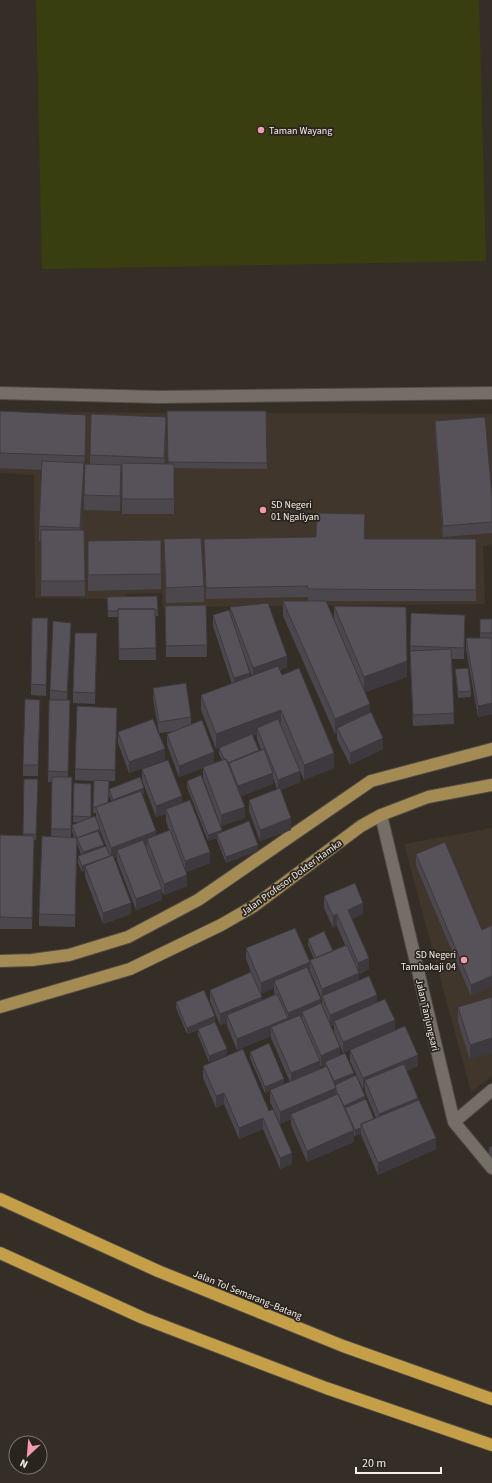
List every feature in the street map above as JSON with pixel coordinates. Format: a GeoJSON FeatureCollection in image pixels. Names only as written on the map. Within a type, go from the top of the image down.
{"type":"FeatureCollection","features":[{"type":"Feature","properties":{"kind":"highway","name":"Jalan Tol Semarang–Batang"},"geometry":{"type":"LineString","coordinates":[[0,1199],[158,1271],[342,1346],[492,1399]]}},
{"type":"Feature","properties":{"kind":"highway"},"geometry":{"type":"LineString","coordinates":[[0,1253],[144,1318],[326,1388],[492,1445]]}},
{"type":"Feature","properties":{"kind":"main road"},"geometry":{"type":"LineString","coordinates":[[0,961],[32,960],[69,955],[128,938],[198,900],[371,782],[492,749]]}},
{"type":"Feature","properties":{"kind":"main road","name":"Jalan Profesor Dokter Hamka"},"geometry":{"type":"LineString","coordinates":[[0,1007],[130,969],[221,925],[254,906],[361,826],[381,815],[428,797],[492,785]]}},
{"type":"Feature","properties":{"kind":"street"},"geometry":{"type":"LineString","coordinates":[[0,393],[159,397],[492,393]]}},
{"type":"Feature","properties":{"kind":"street","name":"Jalan Tanjungsari"},"geometry":{"type":"LineString","coordinates":[[381,815],[454,1122],[492,1168]]}},
{"type":"Feature","properties":{"kind":"street"},"geometry":{"type":"LineString","coordinates":[[454,1122],[492,1090]]}},
{"type":"Feature","properties":{"kind":"shaded area","name":"SD Negeri 01 Ngaliyan"},"geometry":{"type":"Polygon","coordinates":[[[0,412],[492,414],[492,544],[483,547],[485,604],[163,607],[162,593],[125,594],[126,599],[35,598],[34,475],[0,473],[0,412]]]}},
{"type":"Feature","properties":{"kind":"shaded area","name":"SD Negeri Tambakaji 04"},"geometry":{"type":"Polygon","coordinates":[[[492,828],[492,1076],[471,1092],[404,844],[492,828]]]}},
{"type":"Feature","properties":{"kind":"green space","name":"Taman Wayang"},"geometry":{"type":"Polygon","coordinates":[[[36,0],[479,0],[486,261],[42,269],[36,0]]]}},
{"type":"Feature","properties":{"kind":"building"},"geometry":{"type":"Polygon","coordinates":[[[0,411],[86,415],[85,456],[0,453],[0,411]]]}},
{"type":"Feature","properties":{"kind":"building"},"geometry":{"type":"Polygon","coordinates":[[[167,411],[266,411],[267,463],[168,462],[167,411]]]}},
{"type":"Feature","properties":{"kind":"building"},"geometry":{"type":"Polygon","coordinates":[[[91,414],[166,417],[164,458],[90,455],[91,414]]]}},
{"type":"Feature","properties":{"kind":"building"},"geometry":{"type":"Polygon","coordinates":[[[485,417],[492,496],[492,522],[443,526],[435,421],[485,417]]]}},
{"type":"Feature","properties":{"kind":"building"},"geometry":{"type":"Polygon","coordinates":[[[42,461],[84,463],[80,528],[39,526],[42,461]]]}},
{"type":"Feature","properties":{"kind":"building"},"geometry":{"type":"Polygon","coordinates":[[[122,463],[174,464],[174,499],[122,499],[122,463]]]}},
{"type":"Feature","properties":{"kind":"building"},"geometry":{"type":"Polygon","coordinates":[[[85,464],[121,465],[120,496],[84,495],[85,464]]]}},
{"type":"Feature","properties":{"kind":"building"},"geometry":{"type":"Polygon","coordinates":[[[317,513],[365,514],[364,539],[476,539],[476,590],[308,589],[308,586],[206,588],[204,539],[316,537],[317,513]]]}},
{"type":"Feature","properties":{"kind":"building"},"geometry":{"type":"Polygon","coordinates":[[[41,530],[84,530],[85,581],[41,581],[41,530]]]}},
{"type":"Feature","properties":{"kind":"building"},"geometry":{"type":"Polygon","coordinates":[[[201,538],[204,586],[166,588],[164,539],[201,538]]]}},
{"type":"Feature","properties":{"kind":"building"},"geometry":{"type":"Polygon","coordinates":[[[161,540],[161,574],[88,575],[88,541],[161,540]]]}},
{"type":"Feature","properties":{"kind":"building"},"geometry":{"type":"Polygon","coordinates":[[[157,596],[158,610],[118,609],[118,611],[108,611],[107,597],[157,596]]]}},
{"type":"Feature","properties":{"kind":"building"},"geometry":{"type":"Polygon","coordinates":[[[283,601],[326,601],[370,704],[335,719],[283,601]]]}},
{"type":"Feature","properties":{"kind":"building"},"geometry":{"type":"Polygon","coordinates":[[[268,603],[287,656],[253,668],[230,607],[268,603]]]}},
{"type":"Feature","properties":{"kind":"building"},"geometry":{"type":"Polygon","coordinates":[[[206,605],[207,645],[166,646],[165,606],[206,605]]]}},
{"type":"Feature","properties":{"kind":"building"},"geometry":{"type":"Polygon","coordinates":[[[334,606],[406,607],[407,661],[364,677],[334,606]]]}},
{"type":"Feature","properties":{"kind":"building"},"geometry":{"type":"Polygon","coordinates":[[[118,609],[155,609],[156,648],[119,649],[118,609]]]}},
{"type":"Feature","properties":{"kind":"building"},"geometry":{"type":"Polygon","coordinates":[[[229,610],[250,673],[234,678],[213,615],[229,610]]]}},
{"type":"Feature","properties":{"kind":"building"},"geometry":{"type":"Polygon","coordinates":[[[411,613],[465,615],[464,648],[410,646],[411,613]]]}},
{"type":"Feature","properties":{"kind":"building"},"geometry":{"type":"Polygon","coordinates":[[[32,618],[48,618],[46,685],[31,684],[32,618]]]}},
{"type":"Feature","properties":{"kind":"building"},"geometry":{"type":"Polygon","coordinates":[[[480,619],[492,619],[492,633],[480,633],[480,619]]]}},
{"type":"Feature","properties":{"kind":"building"},"geometry":{"type":"Polygon","coordinates":[[[53,621],[71,623],[67,692],[50,690],[53,621]]]}},
{"type":"Feature","properties":{"kind":"building"},"geometry":{"type":"Polygon","coordinates":[[[75,633],[97,633],[95,693],[73,692],[75,633]]]}},
{"type":"Feature","properties":{"kind":"building"},"geometry":{"type":"Polygon","coordinates":[[[466,638],[492,638],[492,703],[478,706],[466,638]]]}},
{"type":"Feature","properties":{"kind":"building"},"geometry":{"type":"Polygon","coordinates":[[[451,649],[454,713],[413,715],[410,651],[451,649]]]}},
{"type":"Feature","properties":{"kind":"building"},"geometry":{"type":"Polygon","coordinates":[[[278,666],[282,675],[299,668],[334,753],[304,765],[281,710],[216,734],[201,695],[278,666]]]}},
{"type":"Feature","properties":{"kind":"building"},"geometry":{"type":"Polygon","coordinates":[[[468,668],[471,691],[458,692],[455,669],[468,668]]]}},
{"type":"Feature","properties":{"kind":"building"},"geometry":{"type":"Polygon","coordinates":[[[186,683],[191,717],[159,722],[153,688],[186,683]]]}},
{"type":"Feature","properties":{"kind":"building"},"geometry":{"type":"Polygon","coordinates":[[[25,699],[40,700],[38,765],[23,765],[25,699]]]}},
{"type":"Feature","properties":{"kind":"building"},"geometry":{"type":"Polygon","coordinates":[[[49,700],[70,700],[68,772],[48,771],[49,700]]]}},
{"type":"Feature","properties":{"kind":"building"},"geometry":{"type":"Polygon","coordinates":[[[77,706],[117,708],[115,770],[75,769],[77,706]]]}},
{"type":"Feature","properties":{"kind":"building"},"geometry":{"type":"Polygon","coordinates":[[[371,712],[383,738],[350,753],[337,728],[371,712]]]}},
{"type":"Feature","properties":{"kind":"building"},"geometry":{"type":"Polygon","coordinates":[[[153,719],[165,749],[129,762],[118,732],[153,719]]]}},
{"type":"Feature","properties":{"kind":"building"},"geometry":{"type":"Polygon","coordinates":[[[278,719],[300,771],[278,780],[257,728],[278,719]]]}},
{"type":"Feature","properties":{"kind":"building"},"geometry":{"type":"Polygon","coordinates":[[[202,720],[214,752],[179,766],[167,734],[202,720]]]}},
{"type":"Feature","properties":{"kind":"building"},"geometry":{"type":"Polygon","coordinates":[[[252,734],[259,750],[228,763],[226,759],[224,759],[219,748],[252,734]]]}},
{"type":"Feature","properties":{"kind":"building"},"geometry":{"type":"Polygon","coordinates":[[[264,749],[273,773],[238,786],[229,763],[264,749]]]}},
{"type":"Feature","properties":{"kind":"building"},"geometry":{"type":"Polygon","coordinates":[[[226,759],[245,807],[221,815],[203,767],[226,759]]]}},
{"type":"Feature","properties":{"kind":"building"},"geometry":{"type":"Polygon","coordinates":[[[168,760],[182,796],[156,806],[142,769],[168,760]]]}},
{"type":"Feature","properties":{"kind":"building"},"geometry":{"type":"Polygon","coordinates":[[[201,775],[222,830],[208,835],[187,781],[201,775]]]}},
{"type":"Feature","properties":{"kind":"building"},"geometry":{"type":"Polygon","coordinates":[[[52,777],[72,777],[71,829],[51,829],[52,777]]]}},
{"type":"Feature","properties":{"kind":"building"},"geometry":{"type":"Polygon","coordinates":[[[140,777],[144,788],[113,800],[109,789],[140,777]]]}},
{"type":"Feature","properties":{"kind":"building"},"geometry":{"type":"Polygon","coordinates":[[[24,779],[38,779],[36,834],[23,834],[24,779]]]}},
{"type":"Feature","properties":{"kind":"building"},"geometry":{"type":"Polygon","coordinates":[[[94,780],[109,781],[108,803],[96,807],[93,807],[94,780]]]}},
{"type":"Feature","properties":{"kind":"building"},"geometry":{"type":"Polygon","coordinates":[[[74,783],[91,784],[91,817],[73,816],[74,783]]]}},
{"type":"Feature","properties":{"kind":"building"},"geometry":{"type":"Polygon","coordinates":[[[280,788],[291,818],[260,830],[249,800],[280,788]]]}},
{"type":"Feature","properties":{"kind":"building"},"geometry":{"type":"Polygon","coordinates":[[[141,791],[156,831],[111,848],[96,807],[141,791]]]}},
{"type":"Feature","properties":{"kind":"building"},"geometry":{"type":"Polygon","coordinates":[[[190,800],[210,852],[185,861],[166,809],[190,800]]]}},
{"type":"Feature","properties":{"kind":"building"},"geometry":{"type":"Polygon","coordinates":[[[95,816],[100,829],[77,838],[72,825],[95,816]]]}},
{"type":"Feature","properties":{"kind":"building"},"geometry":{"type":"Polygon","coordinates":[[[249,821],[258,845],[226,857],[217,834],[249,821]]]}},
{"type":"Feature","properties":{"kind":"building"},"geometry":{"type":"Polygon","coordinates":[[[170,830],[187,875],[164,884],[147,839],[170,830]]]}},
{"type":"Feature","properties":{"kind":"building"},"geometry":{"type":"Polygon","coordinates":[[[98,831],[104,845],[83,852],[77,838],[98,831]]]}},
{"type":"Feature","properties":{"kind":"building"},"geometry":{"type":"Polygon","coordinates":[[[0,835],[34,836],[32,918],[0,917],[0,835]]]}},
{"type":"Feature","properties":{"kind":"building"},"geometry":{"type":"Polygon","coordinates":[[[42,836],[77,838],[75,915],[39,914],[42,836]]]}},
{"type":"Feature","properties":{"kind":"building"},"geometry":{"type":"Polygon","coordinates":[[[143,840],[162,889],[136,899],[117,850],[143,840]]]}},
{"type":"Feature","properties":{"kind":"building"},"geometry":{"type":"Polygon","coordinates":[[[445,842],[482,930],[492,925],[492,976],[471,985],[416,854],[445,842]]]}},
{"type":"Feature","properties":{"kind":"building"},"geometry":{"type":"Polygon","coordinates":[[[106,846],[110,856],[82,866],[78,856],[106,846]]]}},
{"type":"Feature","properties":{"kind":"building"},"geometry":{"type":"Polygon","coordinates":[[[113,855],[131,903],[103,913],[85,866],[113,855]]]}},
{"type":"Feature","properties":{"kind":"building"},"geometry":{"type":"Polygon","coordinates":[[[355,883],[363,903],[348,910],[369,958],[358,963],[337,914],[333,916],[324,896],[355,883]]]}},
{"type":"Feature","properties":{"kind":"building"},"geometry":{"type":"Polygon","coordinates":[[[295,928],[310,962],[261,983],[246,948],[295,928]]]}},
{"type":"Feature","properties":{"kind":"building"},"geometry":{"type":"Polygon","coordinates":[[[324,931],[333,951],[316,958],[308,939],[324,931]]]}},
{"type":"Feature","properties":{"kind":"building"},"geometry":{"type":"Polygon","coordinates":[[[347,945],[359,973],[322,989],[310,960],[347,945]]]}},
{"type":"Feature","properties":{"kind":"building"},"geometry":{"type":"Polygon","coordinates":[[[307,967],[321,999],[288,1013],[274,981],[307,967]]]}},
{"type":"Feature","properties":{"kind":"building"},"geometry":{"type":"Polygon","coordinates":[[[251,972],[262,997],[220,1014],[210,990],[251,972]]]}},
{"type":"Feature","properties":{"kind":"building"},"geometry":{"type":"Polygon","coordinates":[[[369,976],[377,995],[330,1015],[322,996],[369,976]]]}},
{"type":"Feature","properties":{"kind":"building"},"geometry":{"type":"Polygon","coordinates":[[[204,990],[215,1016],[187,1028],[176,1002],[204,990]]]}},
{"type":"Feature","properties":{"kind":"building"},"geometry":{"type":"Polygon","coordinates":[[[277,994],[288,1018],[237,1039],[227,1015],[277,994]]]}},
{"type":"Feature","properties":{"kind":"building"},"geometry":{"type":"Polygon","coordinates":[[[492,997],[492,1038],[470,1045],[458,1007],[492,997]]]}},
{"type":"Feature","properties":{"kind":"building"},"geometry":{"type":"Polygon","coordinates":[[[385,999],[395,1020],[343,1042],[334,1021],[385,999]]]}},
{"type":"Feature","properties":{"kind":"building"},"geometry":{"type":"Polygon","coordinates":[[[321,1003],[340,1047],[321,1056],[302,1012],[321,1003]]]}},
{"type":"Feature","properties":{"kind":"building"},"geometry":{"type":"Polygon","coordinates":[[[300,1015],[320,1061],[291,1073],[271,1027],[300,1015]]]}},
{"type":"Feature","properties":{"kind":"building"},"geometry":{"type":"Polygon","coordinates":[[[215,1022],[227,1049],[209,1056],[198,1029],[215,1022]]]}},
{"type":"Feature","properties":{"kind":"building"},"geometry":{"type":"Polygon","coordinates":[[[405,1026],[418,1055],[363,1078],[350,1050],[405,1026]]]}},
{"type":"Feature","properties":{"kind":"building"},"geometry":{"type":"Polygon","coordinates":[[[269,1043],[284,1079],[265,1087],[250,1052],[269,1043]]]}},
{"type":"Feature","properties":{"kind":"building"},"geometry":{"type":"Polygon","coordinates":[[[243,1049],[269,1111],[273,1109],[292,1153],[280,1158],[263,1118],[239,1128],[224,1093],[216,1096],[203,1066],[243,1049]]]}},
{"type":"Feature","properties":{"kind":"building"},"geometry":{"type":"Polygon","coordinates":[[[345,1053],[354,1073],[334,1081],[325,1062],[345,1053]]]}},
{"type":"Feature","properties":{"kind":"building"},"geometry":{"type":"Polygon","coordinates":[[[404,1064],[418,1098],[379,1114],[365,1080],[404,1064]]]}},
{"type":"Feature","properties":{"kind":"building"},"geometry":{"type":"Polygon","coordinates":[[[327,1066],[336,1088],[280,1112],[270,1090],[327,1066]]]}},
{"type":"Feature","properties":{"kind":"building"},"geometry":{"type":"Polygon","coordinates":[[[356,1075],[365,1096],[344,1106],[335,1085],[356,1075]]]}},
{"type":"Feature","properties":{"kind":"building"},"geometry":{"type":"Polygon","coordinates":[[[338,1094],[354,1130],[307,1151],[291,1114],[338,1094]]]}},
{"type":"Feature","properties":{"kind":"building"},"geometry":{"type":"Polygon","coordinates":[[[366,1099],[374,1119],[361,1124],[361,1128],[355,1130],[345,1108],[366,1099]]]}},
{"type":"Feature","properties":{"kind":"building"},"geometry":{"type":"Polygon","coordinates":[[[419,1100],[436,1138],[378,1163],[361,1124],[419,1100]]]}},
{"type":"Feature","properties":{"kind":"place","name":"Taman Wayang"},"geometry":{"type":"Point","coordinates":[261,130]}},
{"type":"Feature","properties":{"kind":"place","name":"SD Negeri 01 Ngaliyan"},"geometry":{"type":"Point","coordinates":[263,510]}},
{"type":"Feature","properties":{"kind":"place","name":"SD Negeri Tambakaji 04"},"geometry":{"type":"Point","coordinates":[464,960]}}]}
